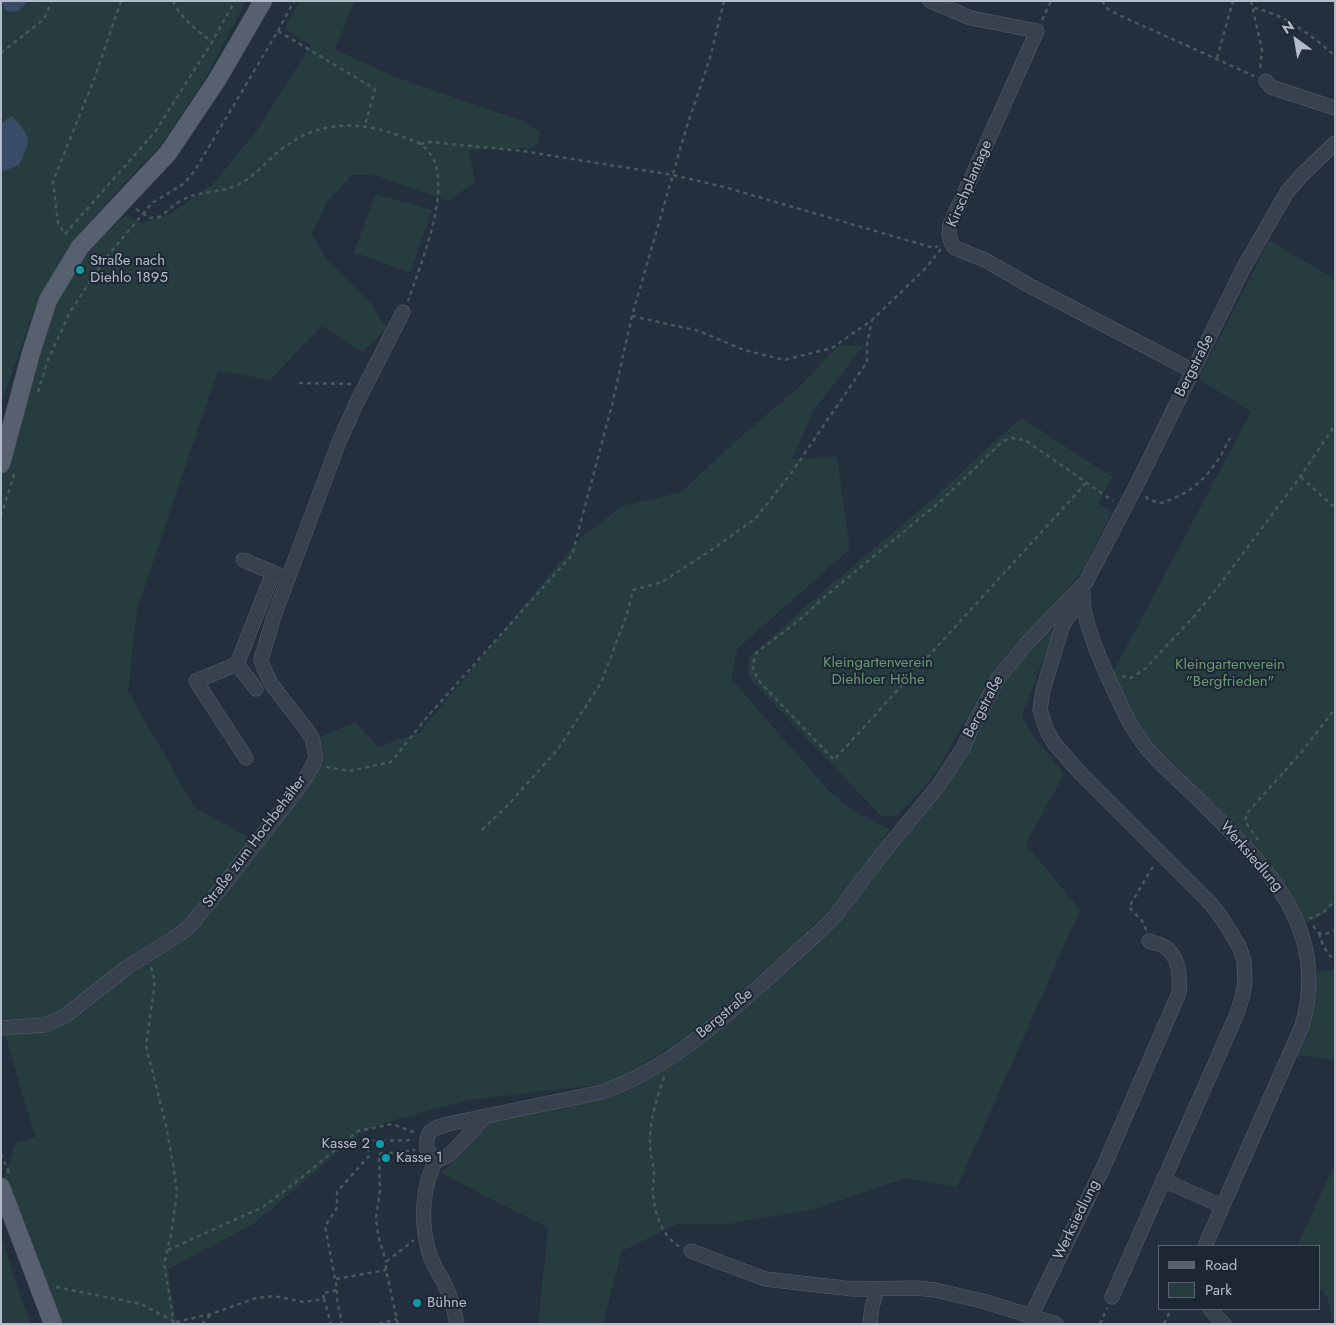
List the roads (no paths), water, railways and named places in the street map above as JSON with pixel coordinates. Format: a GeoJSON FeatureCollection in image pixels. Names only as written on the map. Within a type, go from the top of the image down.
{"type":"FeatureCollection","features":[{"type":"Feature","properties":{"kind":"main road"},"geometry":{"type":"LineString","coordinates":[[8,467],[31,353],[48,300],[80,247],[168,153],[217,80],[263,1]]}},
{"type":"Feature","properties":{"kind":"main road"},"geometry":{"type":"LineString","coordinates":[[1,1187],[53,1324]]}},
{"type":"Feature","properties":{"kind":"street","name":"Kirschplantage"},"geometry":{"type":"LineString","coordinates":[[930,1],[977,20],[1037,31],[950,225],[949,234],[951,242],[962,252],[985,260],[1032,287],[1193,371]]}},
{"type":"Feature","properties":{"kind":"street"},"geometry":{"type":"LineString","coordinates":[[1262,79],[1271,87],[1335,108]]}},
{"type":"Feature","properties":{"kind":"street","name":"Bergstraße"},"geometry":{"type":"LineString","coordinates":[[429,1146],[431,1130],[438,1127],[602,1092],[624,1085],[705,1032],[835,916],[882,854],[938,786],[962,748],[998,678],[1026,644],[1085,586],[1244,267],[1288,192],[1301,176],[1335,143]]}},
{"type":"Feature","properties":{"kind":"street","name":"Straße zum Hochbehälter"},"geometry":{"type":"LineString","coordinates":[[1,1028],[46,1025],[65,1016],[126,968],[189,927],[301,785],[312,766],[316,757],[312,738],[272,685],[261,660],[274,616],[339,442],[404,312]]}},
{"type":"Feature","properties":{"kind":"street"},"geometry":{"type":"LineString","coordinates":[[243,560],[272,573],[289,578]]}},
{"type":"Feature","properties":{"kind":"street"},"geometry":{"type":"LineString","coordinates":[[246,758],[196,681],[237,664],[272,573]]}},
{"type":"Feature","properties":{"kind":"street"},"geometry":{"type":"LineString","coordinates":[[1085,586],[1077,604],[1062,626],[1042,696],[1040,710],[1042,718],[1051,737],[1068,760],[1224,920],[1239,946],[1245,969],[1242,998],[1236,1016],[1112,1297]]}},
{"type":"Feature","properties":{"kind":"street","name":"Werksiedlung"},"geometry":{"type":"LineString","coordinates":[[1085,586],[1082,598],[1085,615],[1128,720],[1151,754],[1201,802],[1268,872],[1285,896],[1298,921],[1308,964],[1309,994],[1302,1026],[1204,1245]]}},
{"type":"Feature","properties":{"kind":"street"},"geometry":{"type":"LineString","coordinates":[[237,664],[256,689]]}},
{"type":"Feature","properties":{"kind":"street","name":"Werksiedlung"},"geometry":{"type":"LineString","coordinates":[[1031,1316],[1103,1168],[1179,993],[1180,980],[1176,961],[1165,947],[1150,941]]}},
{"type":"Feature","properties":{"kind":"street"},"geometry":{"type":"LineString","coordinates":[[429,1146],[439,1159],[446,1157],[486,1117]]}},
{"type":"Feature","properties":{"kind":"street"},"geometry":{"type":"LineString","coordinates":[[429,1146],[430,1170],[427,1181],[425,1229],[429,1253],[449,1293],[457,1324]]}},
{"type":"Feature","properties":{"kind":"street"},"geometry":{"type":"LineString","coordinates":[[1163,1180],[1222,1206]]}},
{"type":"Feature","properties":{"kind":"street"},"geometry":{"type":"LineString","coordinates":[[691,1252],[765,1279],[852,1289],[916,1288],[935,1290],[986,1302],[1056,1324]]}},
{"type":"Feature","properties":{"kind":"street"},"geometry":{"type":"LineString","coordinates":[[870,1324],[877,1289]]}},
{"type":"Feature","properties":{"kind":"street"},"geometry":{"type":"LineString","coordinates":[[1211,1310],[1224,1324]]}},
{"type":"Feature","properties":{"kind":"water"},"geometry":{"type":"Polygon","coordinates":[[[1,1],[27,1],[25,5],[15,12],[6,11],[1,1]]]}},
{"type":"Feature","properties":{"kind":"water"},"geometry":{"type":"Polygon","coordinates":[[[12,116],[26,134],[28,144],[19,165],[4,171],[1,168],[1,123],[12,116]]]}},
{"type":"Feature","properties":{"kind":"place","name":"Straße nach Diehlo 1895"},"geometry":{"type":"Point","coordinates":[80,270]}},
{"type":"Feature","properties":{"kind":"place","name":"Kasse 2"},"geometry":{"type":"Point","coordinates":[380,1144]}},
{"type":"Feature","properties":{"kind":"place","name":"Kasse 1"},"geometry":{"type":"Point","coordinates":[386,1158]}},
{"type":"Feature","properties":{"kind":"place","name":"Bühne"},"geometry":{"type":"Point","coordinates":[417,1303]}},
{"type":"Feature","properties":{"kind":"park label","name":"Kleingartenverein Diehloer Höhe"},"geometry":{"type":"Point","coordinates":[878,672]}},
{"type":"Feature","properties":{"kind":"park label","name":"Kleingartenverein \"Bergfrieden\""},"geometry":{"type":"Point","coordinates":[1230,674]}}]}
